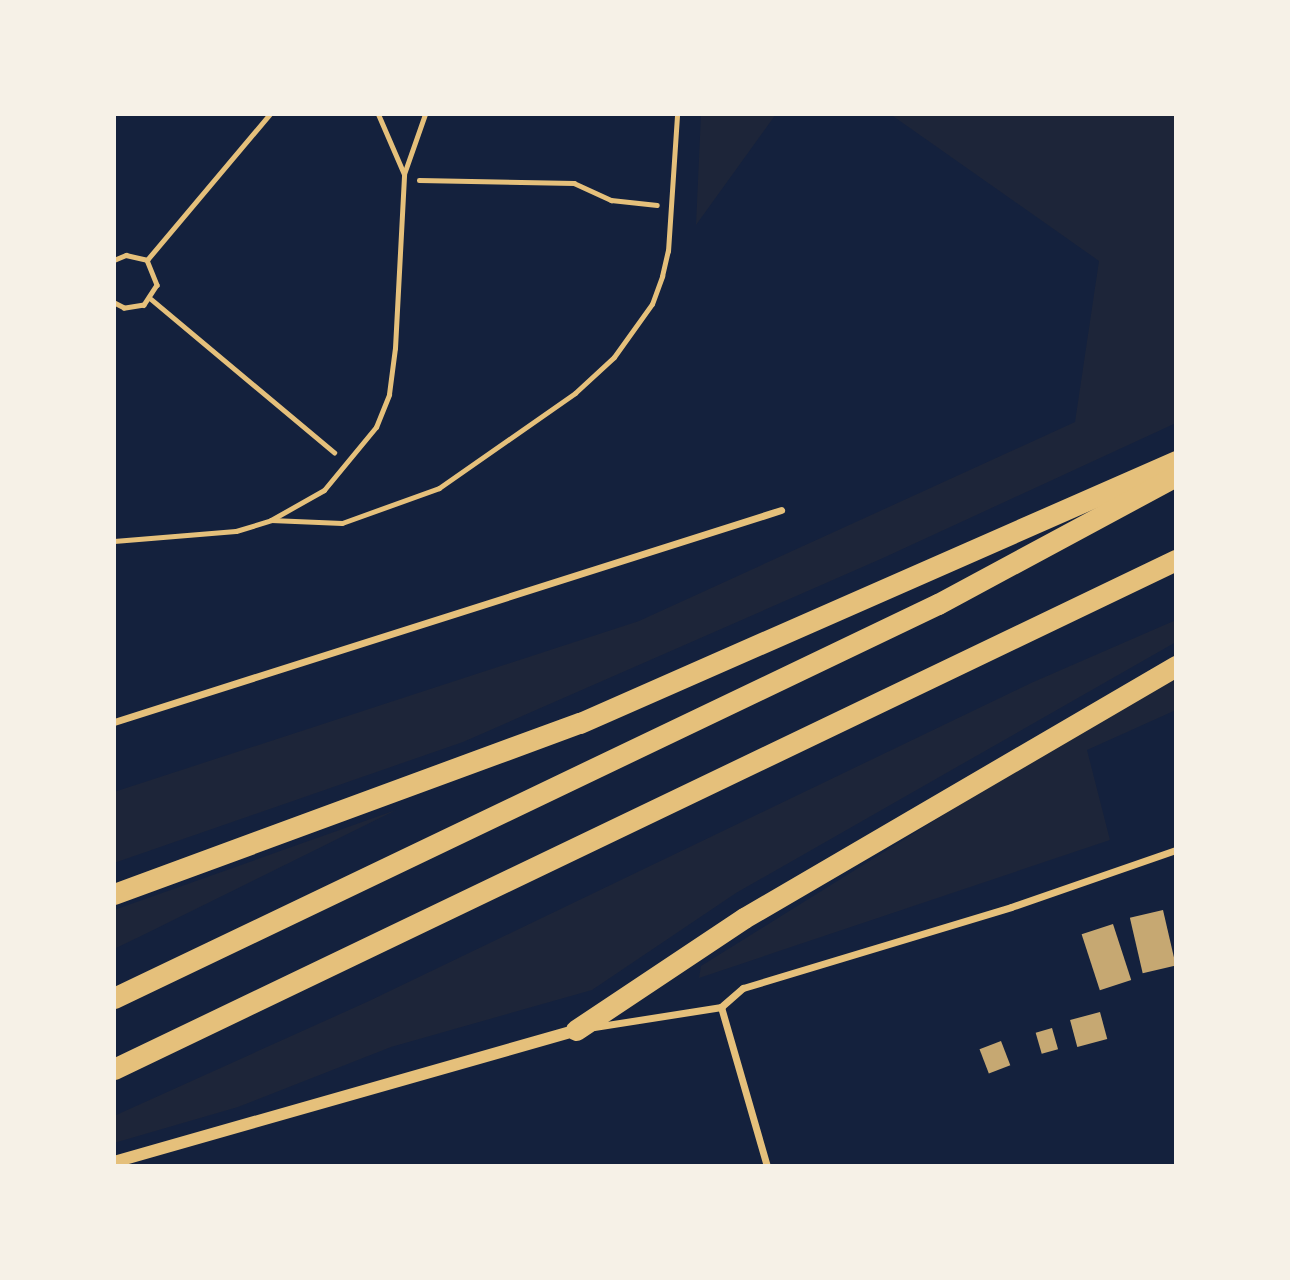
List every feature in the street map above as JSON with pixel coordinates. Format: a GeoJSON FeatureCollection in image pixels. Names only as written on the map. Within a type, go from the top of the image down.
{"type":"FeatureCollection","features":[{"type":"Feature","properties":{"kind":"highway"},"geometry":{"type":"LineString","coordinates":[[114,894],[580,723],[1176,461]]}},
{"type":"Feature","properties":{"kind":"highway"},"geometry":{"type":"LineString","coordinates":[[114,998],[938,604],[1176,476]]}},
{"type":"Feature","properties":{"kind":"highway"},"geometry":{"type":"LineString","coordinates":[[114,1069],[1176,560]]}},
{"type":"Feature","properties":{"kind":"highway"},"geometry":{"type":"LineString","coordinates":[[576,1030],[744,918],[1176,666]]}},
{"type":"Feature","properties":{"kind":"street"},"geometry":{"type":"LineString","coordinates":[[114,722],[781,510]]}},
{"type":"Feature","properties":{"kind":"street"},"geometry":{"type":"LineString","coordinates":[[114,1162],[576,1030],[720,1007],[743,988],[1011,907],[1176,850]]}},
{"type":"Feature","properties":{"kind":"street"},"geometry":{"type":"LineString","coordinates":[[720,1007],[767,1166]]}},
{"type":"Feature","properties":{"kind":"lane"},"geometry":{"type":"LineString","coordinates":[[378,114],[404,177]]}},
{"type":"Feature","properties":{"kind":"lane"},"geometry":{"type":"LineString","coordinates":[[114,541],[236,531],[271,520],[324,490],[376,427],[389,394],[404,177],[425,114]]}},
{"type":"Feature","properties":{"kind":"lane"},"geometry":{"type":"LineString","coordinates":[[271,520],[342,523],[386,511],[439,488],[575,393],[614,357],[652,304],[668,251],[677,114]]}},
{"type":"Feature","properties":{"kind":"path"},"geometry":{"type":"LineString","coordinates":[[147,260],[270,114]]}},
{"type":"Feature","properties":{"kind":"path"},"geometry":{"type":"LineString","coordinates":[[404,177],[551,180],[574,183],[611,200],[671,205]]}},
{"type":"Feature","properties":{"kind":"path"},"geometry":{"type":"LineString","coordinates":[[114,260],[126,255],[147,260],[157,276],[151,299],[135,308],[114,303]]}},
{"type":"Feature","properties":{"kind":"path"},"geometry":{"type":"LineString","coordinates":[[151,299],[348,464]]}},
{"type":"Feature","properties":{"kind":"shaded area"},"geometry":{"type":"Polygon","coordinates":[[[701,114],[776,114],[696,225],[701,114]]]}},
{"type":"Feature","properties":{"kind":"shaded area"},"geometry":{"type":"Polygon","coordinates":[[[890,114],[1176,114],[1176,423],[883,558],[463,742],[114,863],[114,792],[639,621],[1075,422],[1099,261],[890,114]]]}},
{"type":"Feature","properties":{"kind":"shaded area"},"geometry":{"type":"Polygon","coordinates":[[[1176,620],[1176,642],[736,893],[592,990],[391,1047],[238,1107],[114,1143],[114,1116],[369,1001],[1031,683],[1176,620]]]}},
{"type":"Feature","properties":{"kind":"shaded area"},"geometry":{"type":"Polygon","coordinates":[[[1176,677],[1176,710],[1087,750],[1110,840],[699,978],[701,966],[1001,779],[1176,677]]]}},
{"type":"Feature","properties":{"kind":"shaded area"},"geometry":{"type":"Polygon","coordinates":[[[396,810],[141,936],[114,949],[114,910],[396,810]]]}},
{"type":"Feature","properties":{"kind":"building"},"geometry":{"type":"Polygon","coordinates":[[[1163,910],[1176,966],[1143,973],[1130,918],[1163,910]]]}},
{"type":"Feature","properties":{"kind":"building"},"geometry":{"type":"Polygon","coordinates":[[[1113,924],[1131,980],[1100,990],[1082,934],[1113,924]]]}},
{"type":"Feature","properties":{"kind":"building"},"geometry":{"type":"Polygon","coordinates":[[[1100,1012],[1107,1039],[1077,1047],[1070,1020],[1100,1012]]]}},
{"type":"Feature","properties":{"kind":"building"},"geometry":{"type":"Polygon","coordinates":[[[1052,1028],[1058,1049],[1042,1054],[1036,1033],[1052,1028]]]}},
{"type":"Feature","properties":{"kind":"building"},"geometry":{"type":"Polygon","coordinates":[[[1001,1041],[1010,1065],[989,1074],[980,1049],[1001,1041]]]}}]}
